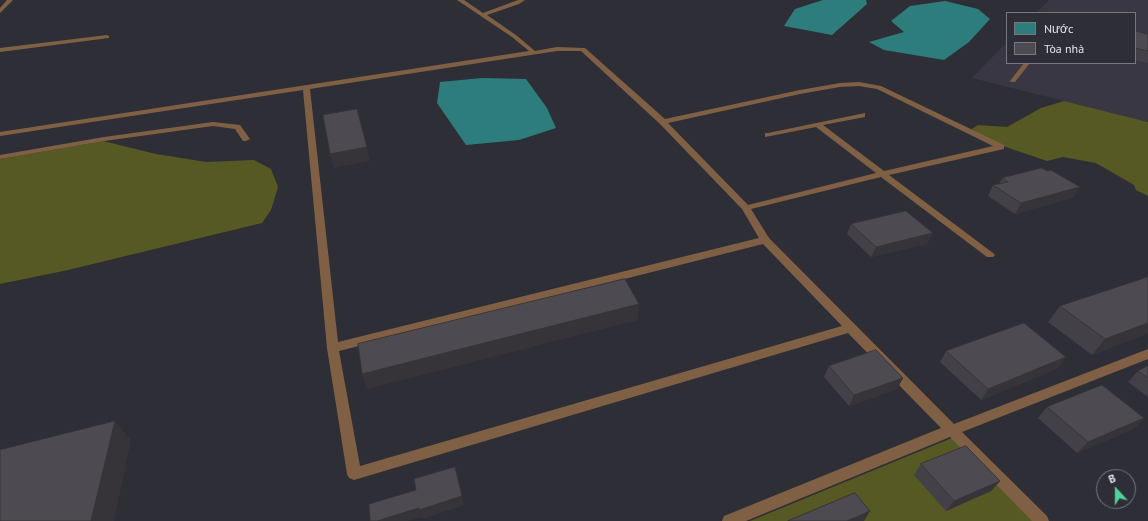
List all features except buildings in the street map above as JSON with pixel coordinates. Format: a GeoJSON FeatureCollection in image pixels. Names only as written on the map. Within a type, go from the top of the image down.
{"type":"FeatureCollection","features":[{"type":"Feature","properties":{"kind":"lane"},"geometry":{"type":"LineString","coordinates":[[0,10],[10,0]]}},
{"type":"Feature","properties":{"kind":"lane"},"geometry":{"type":"LineString","coordinates":[[460,0],[514,36],[534,53]]}},
{"type":"Feature","properties":{"kind":"lane"},"geometry":{"type":"LineString","coordinates":[[483,15],[522,0]]}},
{"type":"Feature","properties":{"kind":"lane"},"geometry":{"type":"LineString","coordinates":[[0,50],[107,37]]}},
{"type":"Feature","properties":{"kind":"lane"},"geometry":{"type":"LineString","coordinates":[[0,134],[568,48],[583,49],[663,122],[746,208],[765,240],[850,328],[1042,521]]}},
{"type":"Feature","properties":{"kind":"lane"},"geometry":{"type":"LineString","coordinates":[[1013,81],[1025,64]]}},
{"type":"Feature","properties":{"kind":"lane"},"geometry":{"type":"LineString","coordinates":[[663,122],[777,97],[850,83],[863,83],[879,87],[1001,147],[882,174],[746,208]]}},
{"type":"Feature","properties":{"kind":"lane"},"geometry":{"type":"LineString","coordinates":[[306,88],[333,348],[354,474],[850,328]]}},
{"type":"Feature","properties":{"kind":"lane"},"geometry":{"type":"LineString","coordinates":[[768,135],[862,115]]}},
{"type":"Feature","properties":{"kind":"lane"},"geometry":{"type":"LineString","coordinates":[[0,157],[213,124],[237,127],[246,139]]}},
{"type":"Feature","properties":{"kind":"lane"},"geometry":{"type":"LineString","coordinates":[[818,125],[990,255]]}},
{"type":"Feature","properties":{"kind":"lane"},"geometry":{"type":"LineString","coordinates":[[333,348],[765,240]]}},
{"type":"Feature","properties":{"kind":"lane"},"geometry":{"type":"LineString","coordinates":[[729,521],[952,430],[1148,354]]}},
{"type":"Feature","properties":{"kind":"shaded area"},"geometry":{"type":"Polygon","coordinates":[[[1049,0],[1148,0],[1148,122],[972,78],[1006,43],[1006,64],[1136,64],[1136,12],[1037,12],[1049,0]]]}},
{"type":"Feature","properties":{"kind":"shaded area"},"geometry":{"type":"Polygon","coordinates":[[[1064,101],[1148,122],[1148,196],[1136,190],[1134,185],[1096,163],[1063,157],[1047,161],[1003,146],[970,130],[978,125],[1007,127],[1041,108],[1064,101]]]}},
{"type":"Feature","properties":{"kind":"shaded area"},"geometry":{"type":"Polygon","coordinates":[[[103,141],[156,154],[206,162],[254,160],[271,169],[278,187],[271,210],[262,223],[68,270],[0,284],[0,159],[103,141]]]}},
{"type":"Feature","properties":{"kind":"shaded area"},"geometry":{"type":"Polygon","coordinates":[[[952,438],[1033,521],[750,521],[952,438]]]}},
{"type":"Feature","properties":{"kind":"water"},"geometry":{"type":"Polygon","coordinates":[[[823,0],[866,0],[867,4],[832,35],[784,26],[795,9],[823,0]]]}},
{"type":"Feature","properties":{"kind":"water"},"geometry":{"type":"Polygon","coordinates":[[[945,1],[978,9],[990,19],[969,42],[944,60],[884,50],[869,42],[904,32],[891,21],[910,6],[945,1]]]}},
{"type":"Feature","properties":{"kind":"water"},"geometry":{"type":"Polygon","coordinates":[[[482,78],[526,79],[547,108],[556,128],[519,140],[466,145],[437,103],[440,82],[482,78]]]}}]}
